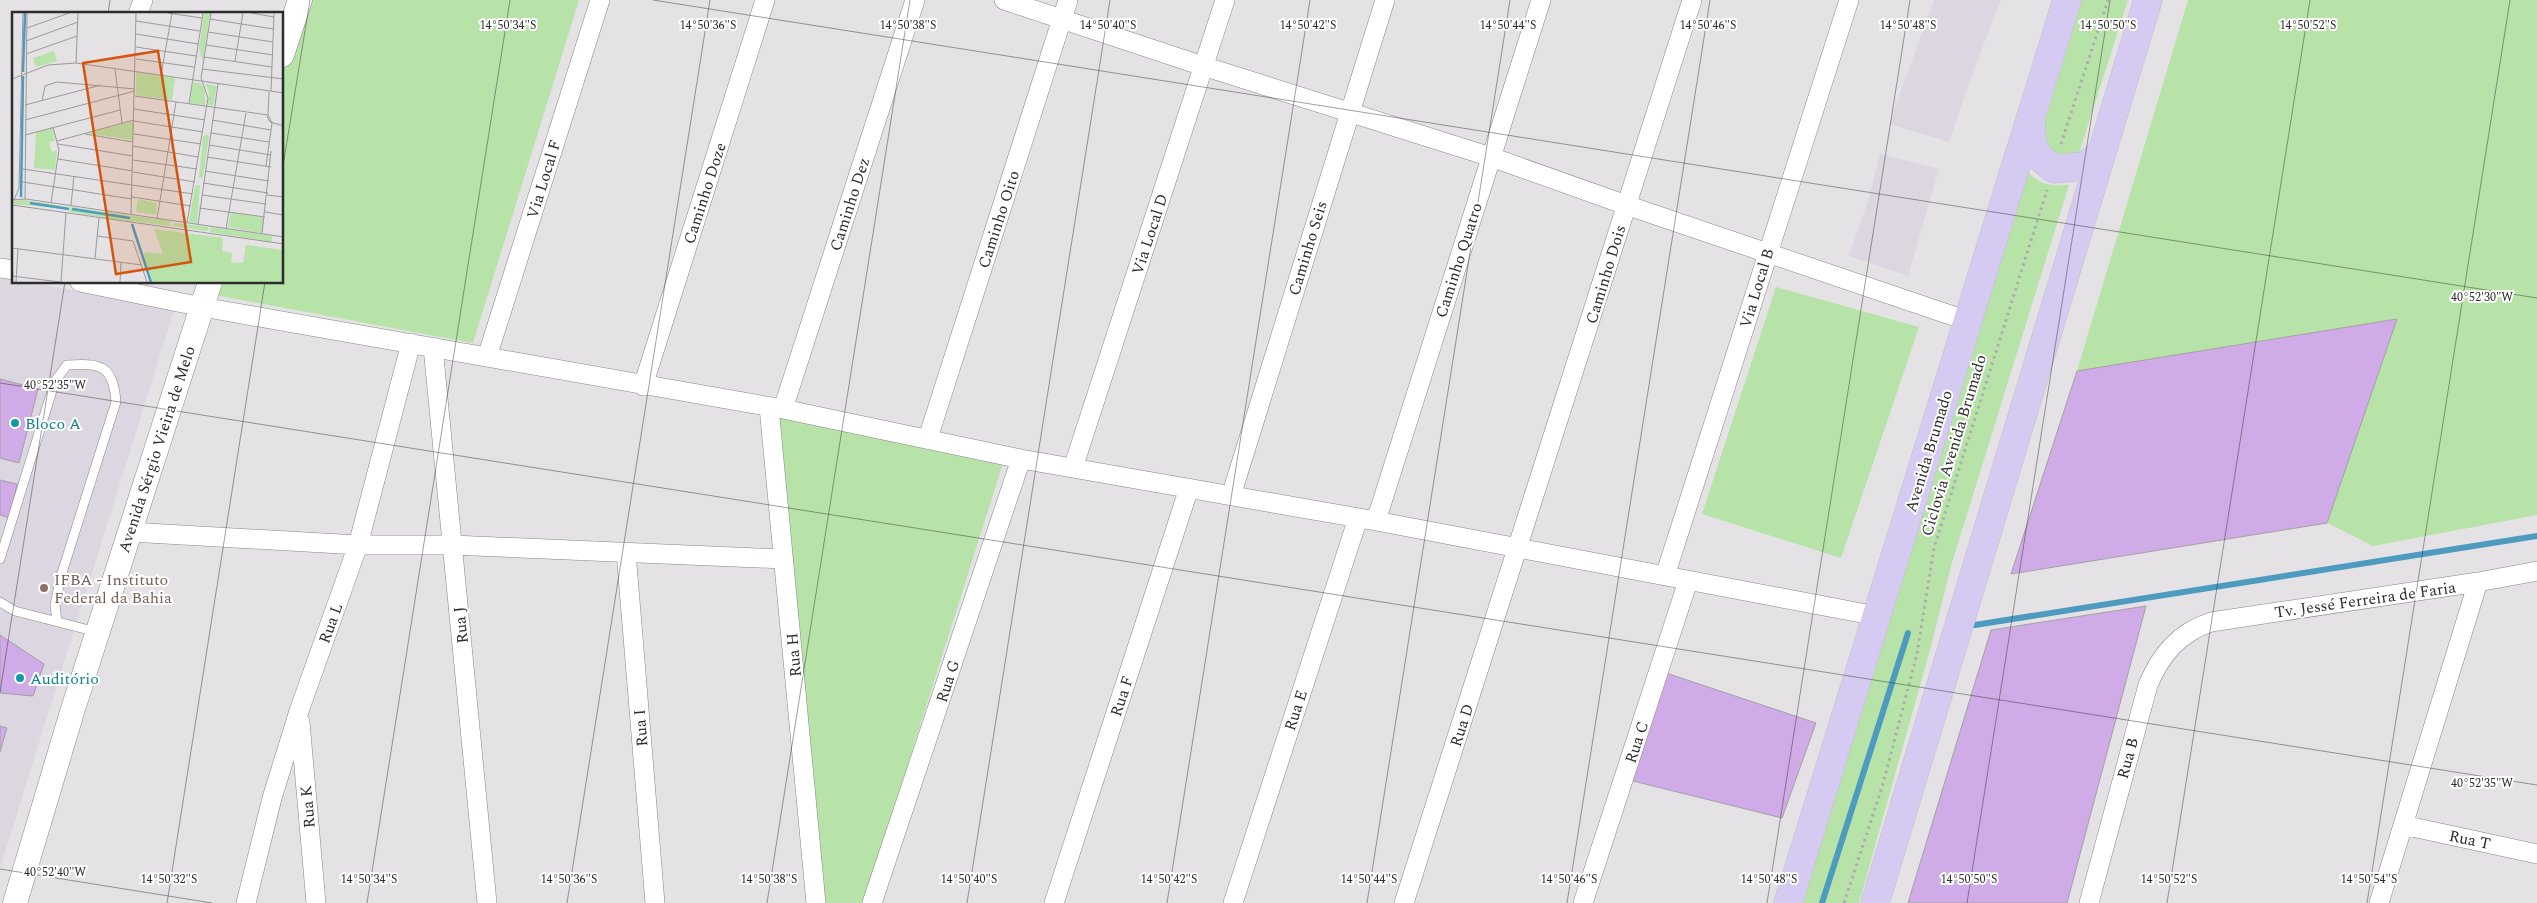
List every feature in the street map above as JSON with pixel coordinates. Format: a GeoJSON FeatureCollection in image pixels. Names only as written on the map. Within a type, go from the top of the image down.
{"type":"FeatureCollection","features":[{"type":"Feature","properties":{"kind":"main road","name":"Avenida Brumado"},"geometry":{"type":"LineString","coordinates":[[1788,903],[2067,0]]}},
{"type":"Feature","properties":{"kind":"main road"},"geometry":{"type":"LineString","coordinates":[[1874,903],[2148,0]]}},
{"type":"Feature","properties":{"kind":"main road"},"geometry":{"type":"LineString","coordinates":[[2032,118],[2031,141],[2038,157],[2054,169],[2084,166],[2100,154]]}},
{"type":"Feature","properties":{"kind":"street"},"geometry":{"type":"LineString","coordinates":[[139,12],[143,0]]}},
{"type":"Feature","properties":{"kind":"street","name":"Via Local F"},"geometry":{"type":"LineString","coordinates":[[487,357],[600,0]]}},
{"type":"Feature","properties":{"kind":"street","name":"Caminho Doze"},"geometry":{"type":"LineString","coordinates":[[643,386],[765,0]]}},
{"type":"Feature","properties":{"kind":"street","name":"Caminho Dez"},"geometry":{"type":"LineString","coordinates":[[776,408],[915,0]]}},
{"type":"Feature","properties":{"kind":"street"},"geometry":{"type":"LineString","coordinates":[[1004,0],[1203,66],[1491,157],[1968,321]]}},
{"type":"Feature","properties":{"kind":"street","name":"Caminho Oito"},"geometry":{"type":"LineString","coordinates":[[928,438],[1068,0]]}},
{"type":"Feature","properties":{"kind":"street","name":"Via Local D"},"geometry":{"type":"LineString","coordinates":[[1073,468],[1225,0]]}},
{"type":"Feature","properties":{"kind":"street","name":"Caminho Seis"},"geometry":{"type":"LineString","coordinates":[[1231,496],[1384,0]]}},
{"type":"Feature","properties":{"kind":"street","name":"Caminho Quatro"},"geometry":{"type":"LineString","coordinates":[[1367,519],[1491,157],[1541,0]]}},
{"type":"Feature","properties":{"kind":"street","name":"Caminho Dois"},"geometry":{"type":"LineString","coordinates":[[1518,548],[1692,0]]}},
{"type":"Feature","properties":{"kind":"street","name":"Via Local B"},"geometry":{"type":"LineString","coordinates":[[1665,576],[1849,0]]}},
{"type":"Feature","properties":{"kind":"street"},"geometry":{"type":"LineString","coordinates":[[284,46],[294,2]]}},
{"type":"Feature","properties":{"kind":"street"},"geometry":{"type":"LineString","coordinates":[[90,284],[643,386],[776,408],[1073,468],[1367,519],[1877,616]]}},
{"type":"Feature","properties":{"kind":"street","name":"Avenida Sérgio Vieira de Melo"},"geometry":{"type":"LineString","coordinates":[[15,903],[45,797],[209,284]]}},
{"type":"Feature","properties":{"kind":"street","name":"Rua L"},"geometry":{"type":"LineString","coordinates":[[246,903],[272,798],[299,710],[358,546],[411,343]]}},
{"type":"Feature","properties":{"kind":"street","name":"Rua J"},"geometry":{"type":"LineString","coordinates":[[432,347],[487,903]]}},
{"type":"Feature","properties":{"kind":"street","name":"Rua H"},"geometry":{"type":"LineString","coordinates":[[776,408],[784,559],[816,903]]}},
{"type":"Feature","properties":{"kind":"street","name":"Rua G"},"geometry":{"type":"LineString","coordinates":[[872,903],[1021,458]]}},
{"type":"Feature","properties":{"kind":"street","name":"Rua F"},"geometry":{"type":"LineString","coordinates":[[1054,903],[1189,488]]}},
{"type":"Feature","properties":{"kind":"street","name":"Rua E"},"geometry":{"type":"LineString","coordinates":[[1233,903],[1367,519]]}},
{"type":"Feature","properties":{"kind":"street"},"geometry":{"type":"LineString","coordinates":[[130,532],[358,546],[452,545],[784,559]]}},
{"type":"Feature","properties":{"kind":"street","name":"Rua D"},"geometry":{"type":"LineString","coordinates":[[1404,903],[1518,548]]}},
{"type":"Feature","properties":{"kind":"street","name":"Rua I"},"geometry":{"type":"LineString","coordinates":[[626,552],[655,903]]}},
{"type":"Feature","properties":{"kind":"street","name":"Tv. Jessé Ferreira de Faria"},"geometry":{"type":"LineString","coordinates":[[2193,628],[2211,622],[2478,582],[2537,571]]}},
{"type":"Feature","properties":{"kind":"street","name":"Rua C"},"geometry":{"type":"LineString","coordinates":[[1583,903],[1688,581]]}},
{"type":"Feature","properties":{"kind":"street"},"geometry":{"type":"LineString","coordinates":[[2379,903],[2478,582]]}},
{"type":"Feature","properties":{"kind":"street","name":"Rua B"},"geometry":{"type":"LineString","coordinates":[[2089,903],[2148,685],[2158,662],[2177,640],[2193,628]]}},
{"type":"Feature","properties":{"kind":"street","name":"Rua K"},"geometry":{"type":"LineString","coordinates":[[299,710],[316,903]]}},
{"type":"Feature","properties":{"kind":"street","name":"Rua T"},"geometry":{"type":"LineString","coordinates":[[2403,825],[2537,854]]}},
{"type":"Feature","properties":{"kind":"lane"},"geometry":{"type":"LineString","coordinates":[[0,559],[55,380],[67,365],[92,364],[104,368],[115,383],[116,402],[62,576],[55,605],[57,622]]}},
{"type":"Feature","properties":{"kind":"lane"},"geometry":{"type":"LineString","coordinates":[[0,602],[16,611],[98,632]]}},
{"type":"Feature","properties":{"kind":"path","name":"Ciclovia Avenida Brumado"},"geometry":{"type":"LineString","coordinates":[[1844,903],[1883,784],[1917,654],[1934,548],[2108,0]]}},
{"type":"Feature","properties":{"kind":"shaded area"},"geometry":{"type":"Polygon","coordinates":[[[1934,0],[2001,0],[1949,142],[1889,124],[1934,0]]]}},
{"type":"Feature","properties":{"kind":"shaded area"},"geometry":{"type":"Polygon","coordinates":[[[1880,154],[1939,169],[1908,276],[1849,256],[1868,201],[1880,154]]]}},
{"type":"Feature","properties":{"kind":"shaded area","name":"IFBA - Instituto Federal da Bahia"},"geometry":{"type":"Polygon","coordinates":[[[0,277],[12,280],[12,284],[36,284],[175,307],[0,868],[0,277]]]}},
{"type":"Feature","properties":{"kind":"green space"},"geometry":{"type":"Polygon","coordinates":[[[304,0],[579,0],[473,343],[209,294],[213,284],[284,284],[284,65],[304,0]]]}},
{"type":"Feature","properties":{"kind":"green space"},"geometry":{"type":"Polygon","coordinates":[[[2074,0],[2128,0],[2080,150],[2071,158],[2045,154],[2042,131],[2066,51],[2068,19],[2074,0]]]}},
{"type":"Feature","properties":{"kind":"green space"},"geometry":{"type":"Polygon","coordinates":[[[2188,0],[2537,0],[2537,515],[2373,546],[2327,523],[2396,319],[2077,371],[2188,0]]]}},
{"type":"Feature","properties":{"kind":"green space"},"geometry":{"type":"Polygon","coordinates":[[[2021,166],[2042,182],[2054,185],[2069,185],[1951,566],[1930,650],[1859,903],[1794,903],[2021,166]]]}},
{"type":"Feature","properties":{"kind":"green space"},"geometry":{"type":"Polygon","coordinates":[[[1776,287],[1919,327],[1841,558],[1702,514],[1776,287]]]}},
{"type":"Feature","properties":{"kind":"green space"},"geometry":{"type":"Polygon","coordinates":[[[775,414],[1004,460],[864,903],[823,903],[775,414]]]}},
{"type":"Feature","properties":{"kind":"building"},"geometry":{"type":"Polygon","coordinates":[[[2397,319],[2327,523],[2011,574],[2077,371],[2397,319]]]}},
{"type":"Feature","properties":{"kind":"building","name":"Bloco A"},"geometry":{"type":"Polygon","coordinates":[[[0,379],[38,389],[19,463],[0,458],[0,379]]]}},
{"type":"Feature","properties":{"kind":"building"},"geometry":{"type":"Polygon","coordinates":[[[0,480],[17,484],[10,518],[0,515],[0,480]]]}},
{"type":"Feature","properties":{"kind":"building"},"geometry":{"type":"Polygon","coordinates":[[[2146,606],[2067,903],[1908,903],[1991,630],[2146,606]]]}},
{"type":"Feature","properties":{"kind":"building","name":"Auditório"},"geometry":{"type":"Polygon","coordinates":[[[0,635],[44,664],[33,696],[0,693],[0,635]]]}},
{"type":"Feature","properties":{"kind":"building"},"geometry":{"type":"Polygon","coordinates":[[[1663,672],[1816,723],[1782,818],[1625,779],[1663,672]]]}},
{"type":"Feature","properties":{"kind":"building"},"geometry":{"type":"Polygon","coordinates":[[[0,726],[7,728],[0,752],[0,726]]]}},
{"type":"Feature","properties":{"kind":"waterway"},"geometry":{"type":"LineString","coordinates":[[1975,625],[2537,536]]}},
{"type":"Feature","properties":{"kind":"waterway"},"geometry":{"type":"LineString","coordinates":[[1822,903],[1908,633]]}},
{"type":"Feature","properties":{"kind":"place","name":"Bloco A"},"geometry":{"type":"Point","coordinates":[15,423]}},
{"type":"Feature","properties":{"kind":"place","name":"IFBA - Instituto Federal da Bahia"},"geometry":{"type":"Point","coordinates":[44,588]}},
{"type":"Feature","properties":{"kind":"place","name":"Auditório"},"geometry":{"type":"Point","coordinates":[20,678]}}]}
